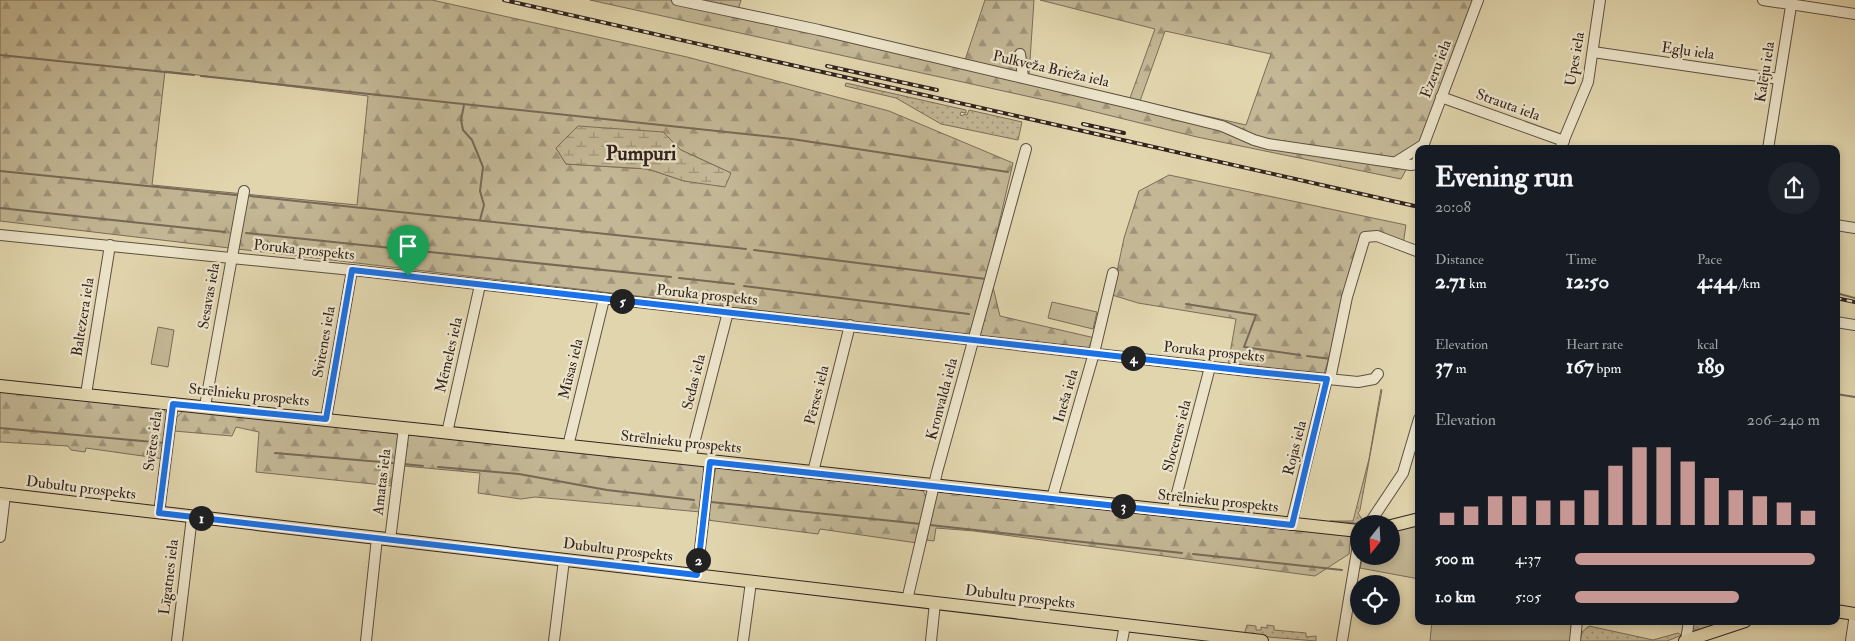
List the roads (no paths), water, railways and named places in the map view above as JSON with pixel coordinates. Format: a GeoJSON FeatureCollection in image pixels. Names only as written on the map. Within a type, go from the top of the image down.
{"type":"FeatureCollection","features":[{"type":"Feature","properties":{"kind":"main road","name":"Strēlnieku prospekts"},"geometry":{"type":"LineString","coordinates":[[0,386],[205,406],[1350,530]]}},
{"type":"Feature","properties":{"kind":"main road","name":"Dubultu prospekts"},"geometry":{"type":"LineString","coordinates":[[2,495],[1125,625],[1220,639],[1262,641]]}},
{"type":"Feature","properties":{"kind":"main road"},"geometry":{"type":"LineString","coordinates":[[1400,524],[1415,520]]}},
{"type":"Feature","properties":{"kind":"main road"},"geometry":{"type":"LineString","coordinates":[[1840,612],[1855,614]]}},
{"type":"Feature","properties":{"kind":"main road"},"geometry":{"type":"LineString","coordinates":[[1686,641],[1709,637],[1736,625]]}},
{"type":"Feature","properties":{"kind":"street","name":"Pulkveža Brieža iela"},"geometry":{"type":"LineString","coordinates":[[677,0],[1024,77],[1222,126],[1268,144],[1313,149],[1342,156],[1396,162],[1415,160]]}},
{"type":"Feature","properties":{"kind":"street","name":"Ezeru iela"},"geometry":{"type":"LineString","coordinates":[[1423,145],[1478,0]]}},
{"type":"Feature","properties":{"kind":"street","name":"Upes iela"},"geometry":{"type":"LineString","coordinates":[[1562,145],[1588,82],[1600,0]]}},
{"type":"Feature","properties":{"kind":"street"},"geometry":{"type":"LineString","coordinates":[[1763,0],[1792,2],[1855,14]]}},
{"type":"Feature","properties":{"kind":"street","name":"Kalēju iela"},"geometry":{"type":"LineString","coordinates":[[1769,145],[1792,2]]}},
{"type":"Feature","properties":{"kind":"street","name":"Egļu iela"},"geometry":{"type":"LineString","coordinates":[[1593,52],[1779,79]]}},
{"type":"Feature","properties":{"kind":"street"},"geometry":{"type":"LineString","coordinates":[[1020,54],[1024,77]]}},
{"type":"Feature","properties":{"kind":"street","name":"Strauta iela"},"geometry":{"type":"LineString","coordinates":[[1441,97],[1562,145]]}},
{"type":"Feature","properties":{"kind":"street","name":"Kronvalda iela"},"geometry":{"type":"LineString","coordinates":[[907,600],[934,486],[1026,149]]}},
{"type":"Feature","properties":{"kind":"street"},"geometry":{"type":"LineString","coordinates":[[1396,162],[1415,151]]}},
{"type":"Feature","properties":{"kind":"street","name":"Sesavas iela"},"geometry":{"type":"LineString","coordinates":[[205,406],[244,191]]}},
{"type":"Feature","properties":{"kind":"street"},"geometry":{"type":"LineString","coordinates":[[1840,226],[1855,228]]}},
{"type":"Feature","properties":{"kind":"street","name":"Poruka prospekts"},"geometry":{"type":"LineString","coordinates":[[0,235],[352,270],[1210,367],[1364,382],[1378,374]]}},
{"type":"Feature","properties":{"kind":"street","name":"Rojas iela"},"geometry":{"type":"LineString","coordinates":[[1292,525],[1348,297],[1365,237],[1377,236],[1415,250]]}},
{"type":"Feature","properties":{"kind":"street","name":"Baltezera iela"},"geometry":{"type":"LineString","coordinates":[[86,394],[110,245]]}},
{"type":"Feature","properties":{"kind":"street","name":"Svitenes iela"},"geometry":{"type":"LineString","coordinates":[[326,419],[352,270]]}},
{"type":"Feature","properties":{"kind":"street","name":"Ineša iela"},"geometry":{"type":"LineString","coordinates":[[1052,498],[1094,353],[1113,273]]}},
{"type":"Feature","properties":{"kind":"street","name":"Mēmeles iela"},"geometry":{"type":"LineString","coordinates":[[447,432],[480,284]]}},
{"type":"Feature","properties":{"kind":"street","name":"Mūsas iela"},"geometry":{"type":"LineString","coordinates":[[568,446],[604,299]]}},
{"type":"Feature","properties":{"kind":"street","name":"Sedas iela"},"geometry":{"type":"LineString","coordinates":[[690,459],[728,312]]}},
{"type":"Feature","properties":{"kind":"street"},"geometry":{"type":"LineString","coordinates":[[1840,323],[1855,325]]}},
{"type":"Feature","properties":{"kind":"street","name":"Pērses iela"},"geometry":{"type":"LineString","coordinates":[[813,472],[850,325]]}},
{"type":"Feature","properties":{"kind":"street","name":"Slocenes iela"},"geometry":{"type":"LineString","coordinates":[[1172,512],[1210,367]]}},
{"type":"Feature","properties":{"kind":"street","name":"Svētes iela"},"geometry":{"type":"LineString","coordinates":[[159,513],[173,404]]}},
{"type":"Feature","properties":{"kind":"street","name":"Amatas iela"},"geometry":{"type":"LineString","coordinates":[[366,641],[404,428]]}},
{"type":"Feature","properties":{"kind":"street"},"geometry":{"type":"LineString","coordinates":[[1375,515],[1400,478],[1415,448]]}},
{"type":"Feature","properties":{"kind":"street"},"geometry":{"type":"LineString","coordinates":[[697,575],[710,462]]}},
{"type":"Feature","properties":{"kind":"street"},"geometry":{"type":"LineString","coordinates":[[0,537],[2,495]]}},
{"type":"Feature","properties":{"kind":"street","name":"Līgatnes iela"},"geometry":{"type":"LineString","coordinates":[[177,641],[192,517]]}},
{"type":"Feature","properties":{"kind":"street"},"geometry":{"type":"LineString","coordinates":[[554,641],[564,560]]}},
{"type":"Feature","properties":{"kind":"street"},"geometry":{"type":"LineString","coordinates":[[1342,641],[1355,565]]}},
{"type":"Feature","properties":{"kind":"street"},"geometry":{"type":"LineString","coordinates":[[743,641],[751,582]]}},
{"type":"Feature","properties":{"kind":"street"},"geometry":{"type":"LineString","coordinates":[[931,641],[936,603]]}},
{"type":"Feature","properties":{"kind":"street"},"geometry":{"type":"LineString","coordinates":[[1851,641],[1855,614]]}},
{"type":"Feature","properties":{"kind":"street"},"geometry":{"type":"LineString","coordinates":[[1122,641],[1125,625]]}},
{"type":"Feature","properties":{"kind":"street"},"geometry":{"type":"LineString","coordinates":[[1576,641],[1577,625]]}},
{"type":"Feature","properties":{"kind":"street"},"geometry":{"type":"LineString","coordinates":[[1686,641],[1688,625]]}},
{"type":"Feature","properties":{"kind":"waterway"},"geometry":{"type":"LineString","coordinates":[[0,55],[194,75]]}},
{"type":"Feature","properties":{"kind":"waterway"},"geometry":{"type":"LineString","coordinates":[[201,76],[792,139],[1008,172]]}},
{"type":"Feature","properties":{"kind":"waterway"},"geometry":{"type":"LineString","coordinates":[[464,105],[461,120],[463,130],[472,140],[483,167],[480,191],[484,205],[480,220]]}},
{"type":"Feature","properties":{"kind":"waterway"},"geometry":{"type":"LineString","coordinates":[[0,171],[236,195]]}},
{"type":"Feature","properties":{"kind":"waterway"},"geometry":{"type":"LineString","coordinates":[[250,196],[746,249]]}},
{"type":"Feature","properties":{"kind":"waterway"},"geometry":{"type":"LineString","coordinates":[[0,208],[225,232]]}},
{"type":"Feature","properties":{"kind":"waterway"},"geometry":{"type":"LineString","coordinates":[[246,233],[671,277]]}},
{"type":"Feature","properties":{"kind":"waterway"},"geometry":{"type":"LineString","coordinates":[[754,250],[986,279]]}},
{"type":"Feature","properties":{"kind":"waterway"},"geometry":{"type":"LineString","coordinates":[[679,278],[734,284]]}},
{"type":"Feature","properties":{"kind":"waterway"},"geometry":{"type":"LineString","coordinates":[[744,286],[969,314]]}},
{"type":"Feature","properties":{"kind":"waterway"},"geometry":{"type":"LineString","coordinates":[[1840,294],[1855,298]]}},
{"type":"Feature","properties":{"kind":"waterway"},"geometry":{"type":"LineString","coordinates":[[1186,304],[1256,315],[1244,347],[1300,355]]}},
{"type":"Feature","properties":{"kind":"waterway"},"geometry":{"type":"LineString","coordinates":[[1307,356],[1331,359]]}},
{"type":"Feature","properties":{"kind":"waterway"},"geometry":{"type":"LineString","coordinates":[[1840,395],[1855,397]]}},
{"type":"Feature","properties":{"kind":"waterway"},"geometry":{"type":"LineString","coordinates":[[0,428],[164,443]]}},
{"type":"Feature","properties":{"kind":"waterway"},"geometry":{"type":"LineString","coordinates":[[275,453],[393,463]]}},
{"type":"Feature","properties":{"kind":"waterway"},"geometry":{"type":"LineString","coordinates":[[404,464],[423,466]]}},
{"type":"Feature","properties":{"kind":"waterway"},"geometry":{"type":"LineString","coordinates":[[438,467],[519,474],[607,490],[694,500]]}},
{"type":"Feature","properties":{"kind":"waterway"},"geometry":{"type":"LineString","coordinates":[[711,502],[921,524]]}},
{"type":"Feature","properties":{"kind":"waterway"},"geometry":{"type":"LineString","coordinates":[[930,525],[1182,553]]}},
{"type":"Feature","properties":{"kind":"waterway"},"geometry":{"type":"LineString","coordinates":[[1193,554],[1342,570]]}},
{"type":"Feature","properties":{"kind":"railway"},"geometry":{"type":"LineString","coordinates":[[504,0],[1415,206]]}},
{"type":"Feature","properties":{"kind":"railway"},"geometry":{"type":"LineString","coordinates":[[827,66],[937,90]]}},
{"type":"Feature","properties":{"kind":"railway"},"geometry":{"type":"LineString","coordinates":[[1083,124],[1124,133]]}},
{"type":"Feature","properties":{"kind":"railway"},"geometry":{"type":"LineString","coordinates":[[1840,299],[1855,302]]}},
{"type":"Feature","properties":{"kind":"district","name":"Pumpuri"},"geometry":{"type":"Point","coordinates":[641,153]}}]}
